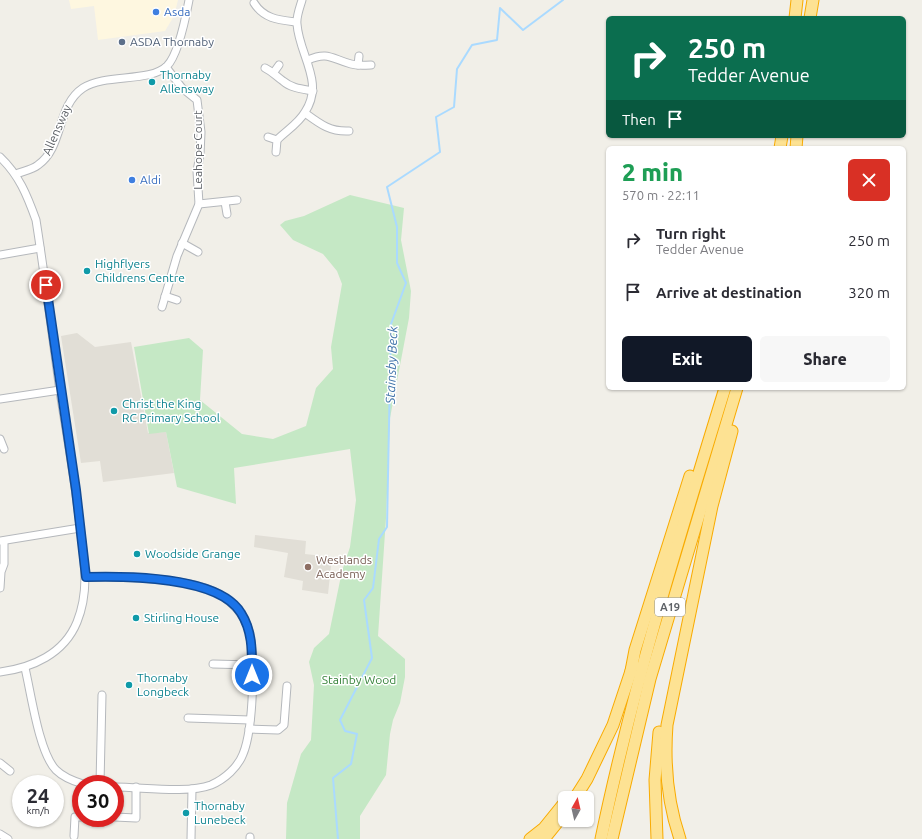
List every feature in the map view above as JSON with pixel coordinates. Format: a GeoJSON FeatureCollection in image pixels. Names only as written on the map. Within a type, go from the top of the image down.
{"type":"FeatureCollection","features":[{"type":"Feature","properties":{"kind":"highway"},"geometry":{"type":"LineString","coordinates":[[795,16],[797,0]]}},
{"type":"Feature","properties":{"kind":"highway"},"geometry":{"type":"LineString","coordinates":[[810,16],[812,0]]}},
{"type":"Feature","properties":{"kind":"highway"},"geometry":{"type":"LineString","coordinates":[[631,671],[635,650],[717,390]]}},
{"type":"Feature","properties":{"kind":"highway","name":"A19"},"geometry":{"type":"LineString","coordinates":[[610,831],[624,737],[668,574],[724,390]]}},
{"type":"Feature","properties":{"kind":"highway","name":"A19"},"geometry":{"type":"LineString","coordinates":[[601,839],[610,831],[650,678],[736,390]]}},
{"type":"Feature","properties":{"kind":"highway"},"geometry":{"type":"LineString","coordinates":[[680,839],[673,819],[666,785],[665,755],[670,702],[712,506],[743,390]]}},
{"type":"Feature","properties":{"kind":"highway"},"geometry":{"type":"LineString","coordinates":[[579,791],[587,779],[613,725],[656,602],[668,574]]}},
{"type":"Feature","properties":{"kind":"highway"},"geometry":{"type":"LineString","coordinates":[[657,839],[655,780],[660,725],[669,682],[686,625]]}},
{"type":"Feature","properties":{"kind":"highway"},"geometry":{"type":"LineString","coordinates":[[572,791],[613,725]]}},
{"type":"Feature","properties":{"kind":"highway"},"geometry":{"type":"LineString","coordinates":[[530,839],[544,828],[558,811]]}},
{"type":"Feature","properties":{"kind":"highway"},"geometry":{"type":"LineString","coordinates":[[544,839],[558,822]]}},
{"type":"Feature","properties":{"kind":"street"},"geometry":{"type":"LineString","coordinates":[[166,67],[177,47],[189,0]]}},
{"type":"Feature","properties":{"kind":"street"},"geometry":{"type":"LineString","coordinates":[[276,152],[277,140],[305,113],[313,91],[313,78],[308,60],[301,47],[296,22],[302,0]]}},
{"type":"Feature","properties":{"kind":"street"},"geometry":{"type":"LineString","coordinates":[[254,3],[257,14],[276,20],[296,22]]}},
{"type":"Feature","properties":{"kind":"street"},"geometry":{"type":"LineString","coordinates":[[308,60],[319,55],[332,56],[358,65],[371,65]]}},
{"type":"Feature","properties":{"kind":"street"},"geometry":{"type":"LineString","coordinates":[[358,65],[359,56]]}},
{"type":"Feature","properties":{"kind":"street"},"geometry":{"type":"LineString","coordinates":[[274,72],[279,65]]}},
{"type":"Feature","properties":{"kind":"street","name":"Allensway"},"geometry":{"type":"LineString","coordinates":[[16,174],[37,166],[43,161],[54,142],[66,108],[71,99],[83,88],[100,81],[149,74],[166,67]]}},
{"type":"Feature","properties":{"kind":"street","name":"Leahope Court"},"geometry":{"type":"LineString","coordinates":[[162,308],[182,243],[199,204],[197,171],[200,155],[201,132],[197,100],[182,88],[166,67]]}},
{"type":"Feature","properties":{"kind":"street"},"geometry":{"type":"LineString","coordinates":[[265,68],[274,72],[283,82],[294,88],[313,91]]}},
{"type":"Feature","properties":{"kind":"street"},"geometry":{"type":"LineString","coordinates":[[305,113],[322,126],[337,132],[349,131]]}},
{"type":"Feature","properties":{"kind":"street"},"geometry":{"type":"LineString","coordinates":[[268,137],[277,140]]}},
{"type":"Feature","properties":{"kind":"street"},"geometry":{"type":"LineString","coordinates":[[0,157],[16,174],[28,196],[36,220],[76,490],[86,577],[84,599],[77,622],[66,641],[53,653],[25,668],[0,672]]}},
{"type":"Feature","properties":{"kind":"street"},"geometry":{"type":"LineString","coordinates":[[199,204],[237,200]]}},
{"type":"Feature","properties":{"kind":"street"},"geometry":{"type":"LineString","coordinates":[[225,202],[227,214]]}},
{"type":"Feature","properties":{"kind":"street"},"geometry":{"type":"LineString","coordinates":[[182,243],[198,252]]}},
{"type":"Feature","properties":{"kind":"street"},"geometry":{"type":"LineString","coordinates":[[0,255],[40,248]]}},
{"type":"Feature","properties":{"kind":"street"},"geometry":{"type":"LineString","coordinates":[[165,296],[177,300]]}},
{"type":"Feature","properties":{"kind":"street"},"geometry":{"type":"LineString","coordinates":[[0,399],[60,390]]}},
{"type":"Feature","properties":{"kind":"street"},"geometry":{"type":"LineString","coordinates":[[0,439],[4,449]]}},
{"type":"Feature","properties":{"kind":"street"},"geometry":{"type":"LineString","coordinates":[[0,588],[1,572],[4,564],[2,541],[80,528]]}},
{"type":"Feature","properties":{"kind":"street"},"geometry":{"type":"LineString","coordinates":[[86,577],[118,576],[152,578],[206,588],[224,596],[240,611],[248,626],[252,643],[249,729],[247,743],[237,766],[226,776],[212,784],[192,789],[124,787]]}},
{"type":"Feature","properties":{"kind":"street"},"geometry":{"type":"LineString","coordinates":[[213,664],[252,665]]}},
{"type":"Feature","properties":{"kind":"street"},"geometry":{"type":"LineString","coordinates":[[25,668],[45,754],[56,770],[72,781]]}},
{"type":"Feature","properties":{"kind":"street"},"geometry":{"type":"LineString","coordinates":[[249,729],[278,730],[282,728],[284,725],[287,686]]}},
{"type":"Feature","properties":{"kind":"street"},"geometry":{"type":"LineString","coordinates":[[100,775],[102,695]]}},
{"type":"Feature","properties":{"kind":"street"},"geometry":{"type":"LineString","coordinates":[[188,718],[250,720]]}},
{"type":"Feature","properties":{"kind":"street"},"geometry":{"type":"LineString","coordinates":[[0,763],[10,771]]}},
{"type":"Feature","properties":{"kind":"street"},"geometry":{"type":"LineString","coordinates":[[124,818],[136,818],[136,787]]}},
{"type":"Feature","properties":{"kind":"street"},"geometry":{"type":"LineString","coordinates":[[191,839],[192,789]]}},
{"type":"Feature","properties":{"kind":"street"},"geometry":{"type":"LineString","coordinates":[[74,827],[74,836]]}},
{"type":"Feature","properties":{"kind":"street"},"geometry":{"type":"LineString","coordinates":[[0,834],[8,839]]}},
{"type":"Feature","properties":{"kind":"shaded area"},"geometry":{"type":"Polygon","coordinates":[[[69,0],[178,0],[174,16],[165,31],[98,40],[94,6],[71,9],[69,0]]]}},
{"type":"Feature","properties":{"kind":"shaded area"},"geometry":{"type":"Polygon","coordinates":[[[77,333],[95,347],[131,342],[148,433],[166,432],[174,473],[103,482],[100,461],[81,463],[61,336],[77,333]]]}},
{"type":"Feature","properties":{"kind":"shaded area","name":"Westlands Academy"},"geometry":{"type":"Polygon","coordinates":[[[255,535],[306,541],[305,554],[332,557],[328,594],[302,590],[303,581],[284,577],[288,553],[254,547],[255,535]]]}},
{"type":"Feature","properties":{"kind":"green space","name":"Stainby Wood"},"geometry":{"type":"Polygon","coordinates":[[[350,195],[404,208],[401,240],[411,291],[409,318],[390,418],[386,518],[378,636],[405,659],[405,677],[400,703],[393,720],[390,734],[386,775],[360,816],[360,839],[286,839],[287,803],[301,754],[311,740],[314,685],[309,662],[314,648],[329,634],[342,571],[350,547],[356,500],[350,449],[234,468],[236,504],[177,487],[166,432],[149,434],[134,347],[189,338],[203,350],[200,400],[242,434],[273,439],[306,426],[316,388],[333,369],[331,347],[342,284],[337,271],[323,254],[293,240],[280,225],[285,221],[304,216],[350,195]]]}},
{"type":"Feature","properties":{"kind":"waterway","name":"Stainsby Beck"},"geometry":{"type":"LineString","coordinates":[[338,839],[333,778],[351,764],[357,734],[345,731],[340,720],[372,658],[364,600],[373,588],[379,539],[387,527],[391,324],[406,283],[397,263],[397,227],[387,187],[440,152],[436,117],[454,107],[457,69],[472,45],[497,40],[500,8],[523,30],[563,0]]}},
{"type":"Feature","properties":{"kind":"place","name":"Asda"},"geometry":{"type":"Point","coordinates":[156,12]}},
{"type":"Feature","properties":{"kind":"place","name":"ASDA Thornaby"},"geometry":{"type":"Point","coordinates":[122,42]}},
{"type":"Feature","properties":{"kind":"place","name":"Thornaby Allensway"},"geometry":{"type":"Point","coordinates":[152,82]}},
{"type":"Feature","properties":{"kind":"place","name":"Aldi"},"geometry":{"type":"Point","coordinates":[132,180]}},
{"type":"Feature","properties":{"kind":"place","name":"Highflyers Childrens Centre"},"geometry":{"type":"Point","coordinates":[87,271]}},
{"type":"Feature","properties":{"kind":"place","name":"Christ the King RC Primary School"},"geometry":{"type":"Point","coordinates":[114,411]}},
{"type":"Feature","properties":{"kind":"place","name":"Woodside Grange"},"geometry":{"type":"Point","coordinates":[137,554]}},
{"type":"Feature","properties":{"kind":"place","name":"Westlands Academy"},"geometry":{"type":"Point","coordinates":[308,567]}},
{"type":"Feature","properties":{"kind":"place","name":"Stirling House"},"geometry":{"type":"Point","coordinates":[136,618]}},
{"type":"Feature","properties":{"kind":"place","name":"Thornaby Longbeck"},"geometry":{"type":"Point","coordinates":[129,685]}},
{"type":"Feature","properties":{"kind":"place","name":"Thornaby Lunebeck"},"geometry":{"type":"Point","coordinates":[186,813]}},
{"type":"Feature","properties":{"kind":"route"},"geometry":{"type":"LineString","coordinates":[[46,285],[76,490],[86,577],[118,576],[152,578],[206,588],[224,596],[240,611],[248,626],[252,643],[252,675]]}}]}
